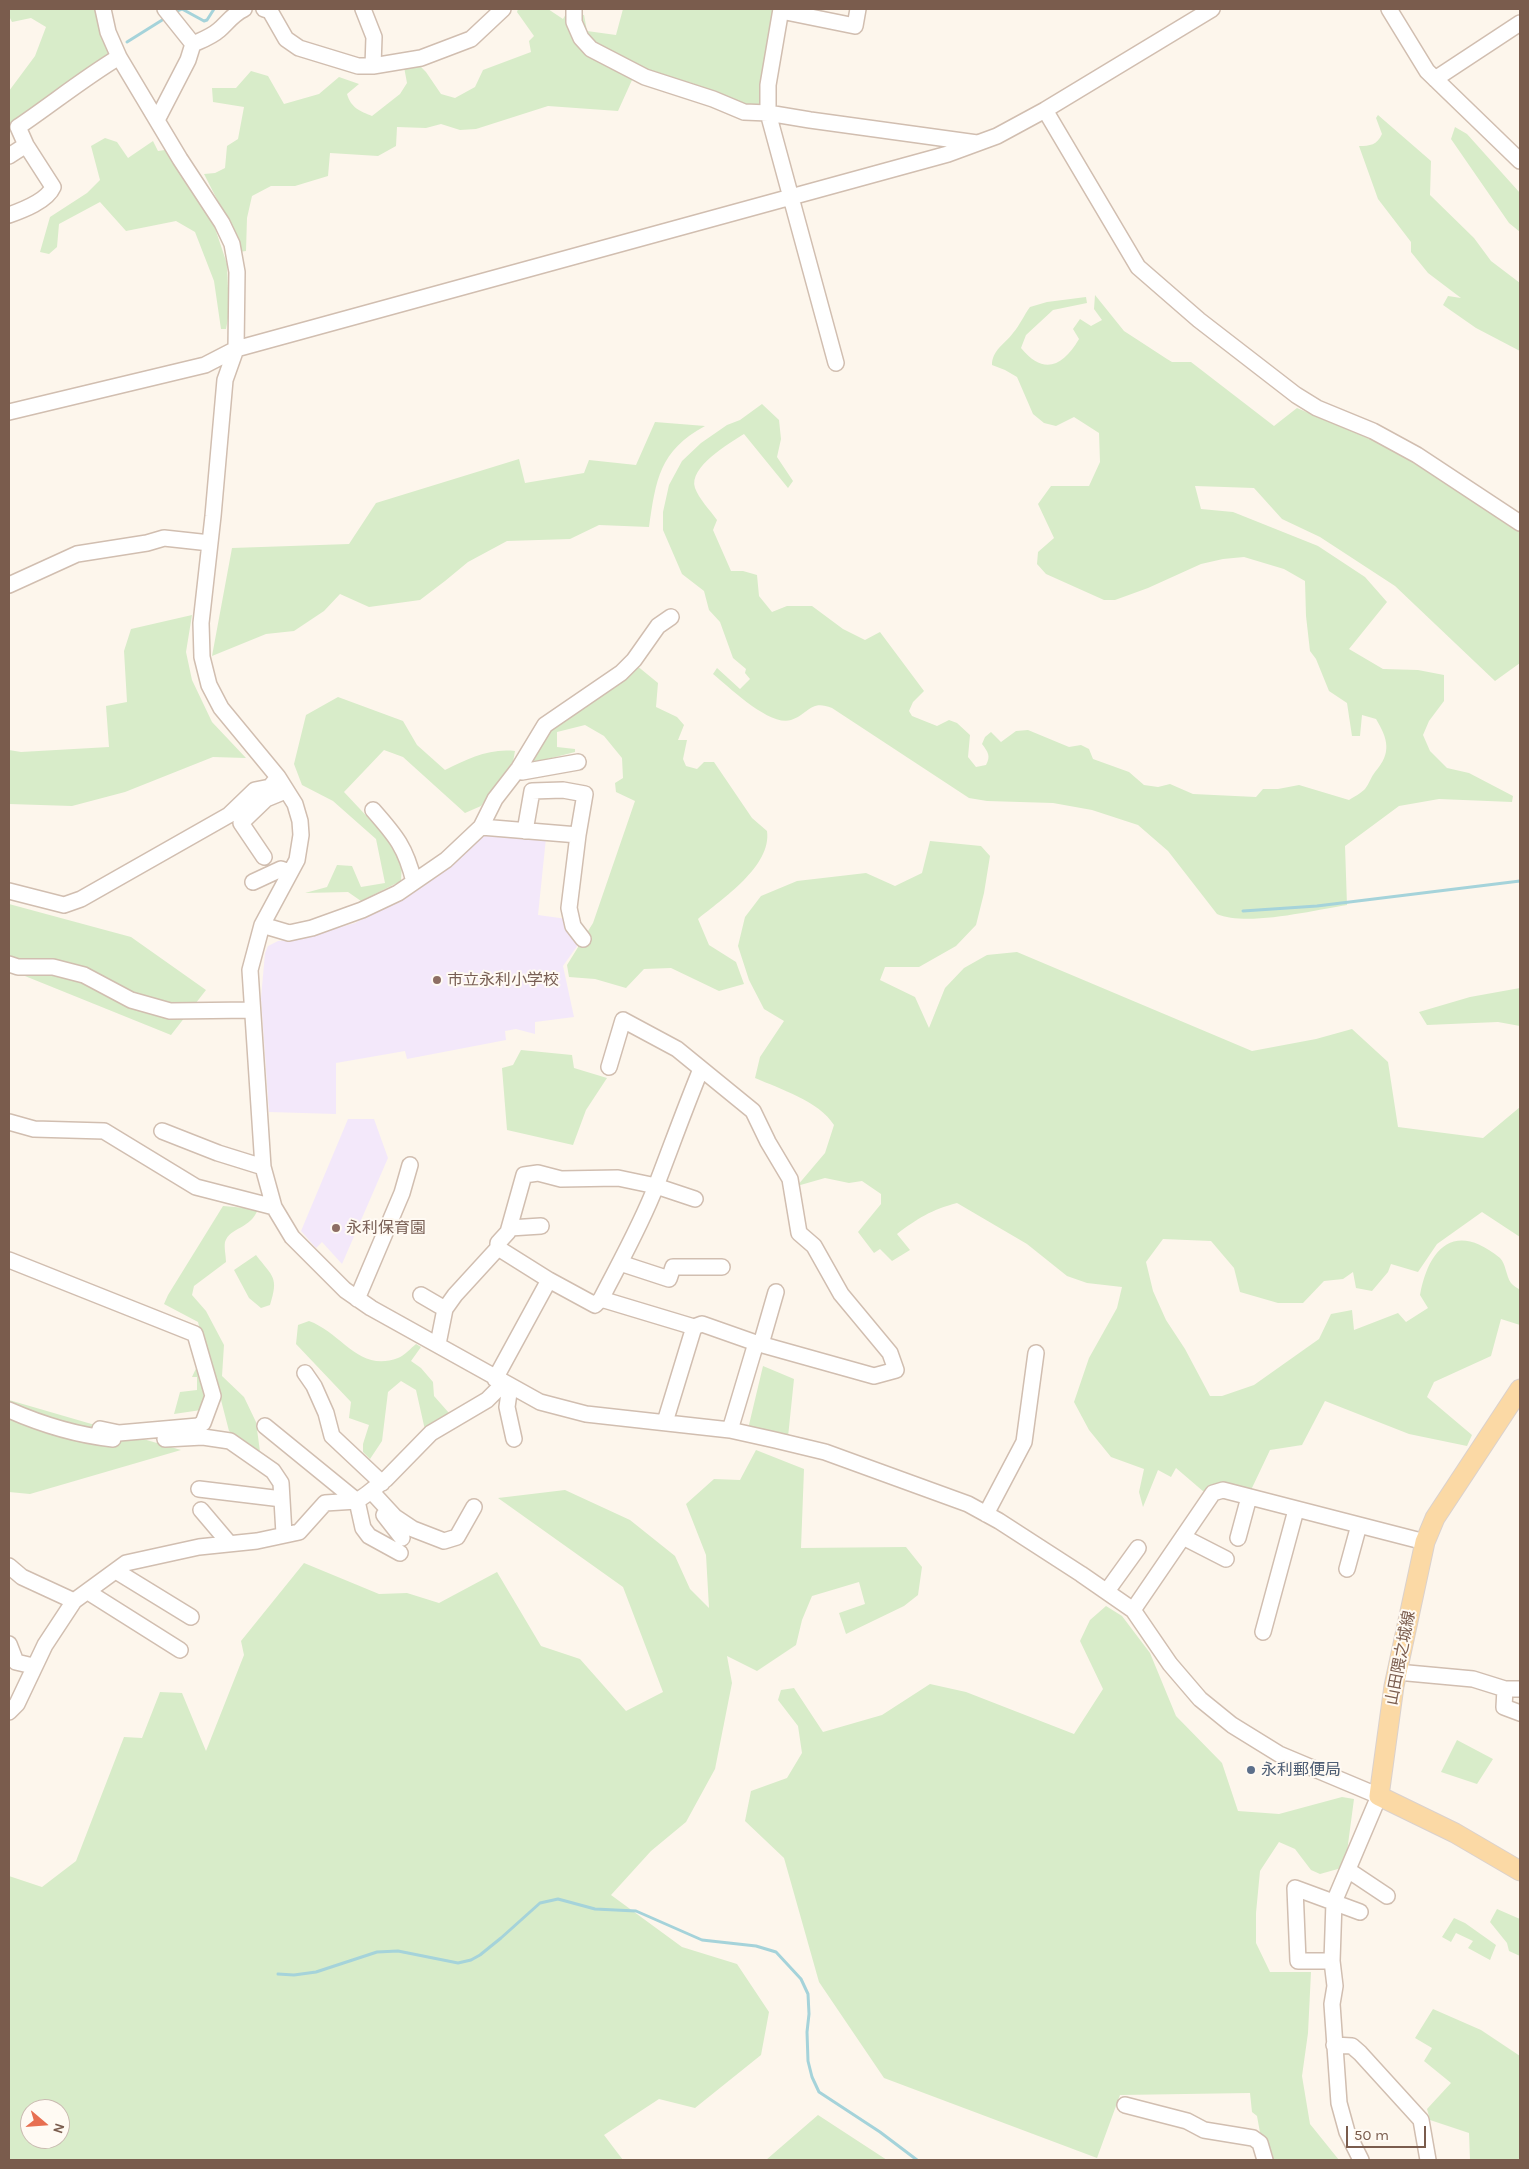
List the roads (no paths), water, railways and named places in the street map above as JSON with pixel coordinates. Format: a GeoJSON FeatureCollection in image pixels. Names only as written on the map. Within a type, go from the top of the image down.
{"type":"FeatureCollection","features":[{"type":"Feature","properties":{"kind":"main road","name":"山田隈之城線"},"geometry":{"type":"LineString","coordinates":[[1379,1796],[1397,1672],[1425,1542],[1435,1518],[1517,1399]]}},
{"type":"Feature","properties":{"kind":"main road"},"geometry":{"type":"LineString","coordinates":[[1379,1796],[1455,1832],[1519,1866]]}},
{"type":"Feature","properties":{"kind":"street"},"geometry":{"type":"LineString","coordinates":[[102,9],[108,32],[119,57],[222,223],[232,244],[237,272],[236,349],[225,380],[201,623],[202,657],[209,684],[221,708],[278,777],[295,804],[300,821],[301,835],[298,854],[262,925],[250,970],[263,1167],[274,1207],[292,1237],[345,1290],[371,1308],[540,1402],[586,1414],[730,1430],[825,1452],[968,1504],[1107,1591],[1133,1610],[1170,1664],[1200,1699],[1232,1725],[1279,1754],[1379,1796],[1334,1902],[1332,1961],[1335,1986],[1332,2004],[1339,2103],[1347,2132],[1360,2160]]}},
{"type":"Feature","properties":{"kind":"street"},"geometry":{"type":"LineString","coordinates":[[157,120],[188,60],[193,44],[219,30],[236,13],[244,9]]}},
{"type":"Feature","properties":{"kind":"street"},"geometry":{"type":"LineString","coordinates":[[363,9],[374,38],[373,66]]}},
{"type":"Feature","properties":{"kind":"street"},"geometry":{"type":"LineString","coordinates":[[574,9],[574,22],[581,38],[590,49],[645,77],[713,99],[744,112],[768,112],[810,120],[978,143]]}},
{"type":"Feature","properties":{"kind":"street"},"geometry":{"type":"LineString","coordinates":[[836,363],[768,112],[768,85],[781,10],[855,26],[858,9]]}},
{"type":"Feature","properties":{"kind":"street"},"geometry":{"type":"LineString","coordinates":[[9,412],[205,365],[236,349],[948,154],[998,136],[1045,110],[1212,9]]}},
{"type":"Feature","properties":{"kind":"street"},"geometry":{"type":"LineString","coordinates":[[1389,9],[1427,71],[1520,161]]}},
{"type":"Feature","properties":{"kind":"street"},"geometry":{"type":"LineString","coordinates":[[272,10],[286,39],[299,48],[358,66],[373,66],[421,58],[454,46],[471,39],[494,11]]}},
{"type":"Feature","properties":{"kind":"street"},"geometry":{"type":"LineString","coordinates":[[169,11],[193,44]]}},
{"type":"Feature","properties":{"kind":"street"},"geometry":{"type":"LineString","coordinates":[[1435,79],[1520,23]]}},
{"type":"Feature","properties":{"kind":"street"},"geometry":{"type":"LineString","coordinates":[[9,215],[20,212],[50,194],[53,187],[26,145],[18,127],[96,71],[119,57]]}},
{"type":"Feature","properties":{"kind":"street"},"geometry":{"type":"LineString","coordinates":[[1045,110],[1138,267],[1199,320],[1296,395],[1318,408],[1372,431],[1417,455],[1520,523]]}},
{"type":"Feature","properties":{"kind":"street"},"geometry":{"type":"LineString","coordinates":[[9,156],[26,145]]}},
{"type":"Feature","properties":{"kind":"street"},"geometry":{"type":"LineString","coordinates":[[9,585],[77,554],[147,543],[164,538],[210,543]]}},
{"type":"Feature","properties":{"kind":"street"},"geometry":{"type":"LineString","coordinates":[[262,925],[289,933],[312,928],[362,910],[398,893],[446,860],[481,826],[495,799],[520,770],[545,725],[621,673],[634,660],[658,626],[671,617]]}},
{"type":"Feature","properties":{"kind":"street"},"geometry":{"type":"LineString","coordinates":[[520,770],[578,762]]}},
{"type":"Feature","properties":{"kind":"street"},"geometry":{"type":"LineString","coordinates":[[520,770],[529,780],[532,790],[525,831]]}},
{"type":"Feature","properties":{"kind":"street"},"geometry":{"type":"LineString","coordinates":[[9,891],[64,906],[81,899],[229,814],[255,790],[270,787],[278,777]]}},
{"type":"Feature","properties":{"kind":"street"},"geometry":{"type":"LineString","coordinates":[[264,857],[241,823],[266,799],[287,790]]}},
{"type":"Feature","properties":{"kind":"street"},"geometry":{"type":"LineString","coordinates":[[532,790],[563,790],[585,794],[569,908],[573,926],[584,939]]}},
{"type":"Feature","properties":{"kind":"street"},"geometry":{"type":"LineString","coordinates":[[373,810],[394,835],[408,857],[414,882]]}},
{"type":"Feature","properties":{"kind":"street"},"geometry":{"type":"LineString","coordinates":[[481,826],[578,836]]}},
{"type":"Feature","properties":{"kind":"street"},"geometry":{"type":"LineString","coordinates":[[254,882],[281,869],[290,872]]}},
{"type":"Feature","properties":{"kind":"street"},"geometry":{"type":"LineString","coordinates":[[9,964],[18,967],[54,967],[84,976],[131,1000],[170,1011],[252,1010]]}},
{"type":"Feature","properties":{"kind":"street"},"geometry":{"type":"LineString","coordinates":[[601,1299],[694,1327],[702,1324],[759,1344],[874,1376],[896,1370],[890,1353],[841,1294],[814,1246],[799,1233],[790,1179],[768,1142],[753,1111],[677,1049],[623,1020],[608,1067]]}},
{"type":"Feature","properties":{"kind":"street"},"geometry":{"type":"LineString","coordinates":[[498,1248],[549,1280],[595,1305],[601,1299],[635,1234],[656,1186],[678,1123],[701,1069]]}},
{"type":"Feature","properties":{"kind":"street"},"geometry":{"type":"LineString","coordinates":[[9,1122],[34,1129],[104,1131],[196,1187],[274,1207]]}},
{"type":"Feature","properties":{"kind":"street"},"geometry":{"type":"LineString","coordinates":[[162,1131],[218,1153],[263,1167]]}},
{"type":"Feature","properties":{"kind":"street"},"geometry":{"type":"LineString","coordinates":[[357,1298],[402,1193],[410,1165]]}},
{"type":"Feature","properties":{"kind":"street"},"geometry":{"type":"LineString","coordinates":[[438,1344],[446,1309],[454,1295],[498,1248],[498,1243],[508,1232],[524,1175],[538,1172],[561,1179],[618,1178],[656,1186],[695,1199]]}},
{"type":"Feature","properties":{"kind":"street"},"geometry":{"type":"LineString","coordinates":[[510,1228],[541,1226]]}},
{"type":"Feature","properties":{"kind":"street"},"geometry":{"type":"LineString","coordinates":[[9,1260],[195,1334],[212,1396],[203,1423],[198,1426],[119,1433],[100,1429]]}},
{"type":"Feature","properties":{"kind":"street"},"geometry":{"type":"LineString","coordinates":[[620,1263],[669,1279],[673,1267],[722,1267]]}},
{"type":"Feature","properties":{"kind":"street"},"geometry":{"type":"LineString","coordinates":[[9,1712],[17,1704],[33,1666],[45,1645],[74,1602],[126,1563],[199,1547],[257,1541],[299,1532],[325,1504],[369,1492],[431,1433],[487,1400],[503,1382],[549,1280]]}},
{"type":"Feature","properties":{"kind":"street"},"geometry":{"type":"LineString","coordinates":[[730,1430],[776,1292]]}},
{"type":"Feature","properties":{"kind":"street"},"geometry":{"type":"LineString","coordinates":[[421,1295],[446,1309]]}},
{"type":"Feature","properties":{"kind":"street"},"geometry":{"type":"LineString","coordinates":[[665,1422],[694,1327]]}},
{"type":"Feature","properties":{"kind":"street"},"geometry":{"type":"LineString","coordinates":[[986,1514],[1024,1442],[1036,1353]]}},
{"type":"Feature","properties":{"kind":"street"},"geometry":{"type":"LineString","coordinates":[[305,1373],[314,1386],[326,1413],[332,1436],[369,1492],[401,1545],[369,1536],[363,1528],[369,1492]]}},
{"type":"Feature","properties":{"kind":"street"},"geometry":{"type":"LineString","coordinates":[[503,1382],[514,1439]]}},
{"type":"Feature","properties":{"kind":"street"},"geometry":{"type":"LineString","coordinates":[[9,1410],[42,1425],[96,1437],[122,1440],[203,1437],[230,1441],[273,1471],[281,1483],[284,1534]]}},
{"type":"Feature","properties":{"kind":"street"},"geometry":{"type":"LineString","coordinates":[[266,1426],[369,1492],[395,1517],[413,1529],[444,1541],[457,1536],[474,1507]]}},
{"type":"Feature","properties":{"kind":"street"},"geometry":{"type":"LineString","coordinates":[[199,1489],[282,1499]]}},
{"type":"Feature","properties":{"kind":"street"},"geometry":{"type":"LineString","coordinates":[[1133,1610],[1213,1493],[1222,1490],[1425,1542]]}},
{"type":"Feature","properties":{"kind":"street"},"geometry":{"type":"LineString","coordinates":[[1238,1538],[1249,1497]]}},
{"type":"Feature","properties":{"kind":"street"},"geometry":{"type":"LineString","coordinates":[[201,1510],[229,1543]]}},
{"type":"Feature","properties":{"kind":"street"},"geometry":{"type":"LineString","coordinates":[[1263,1632],[1296,1510]]}},
{"type":"Feature","properties":{"kind":"street"},"geometry":{"type":"LineString","coordinates":[[1347,1569],[1359,1525]]}},
{"type":"Feature","properties":{"kind":"street"},"geometry":{"type":"LineString","coordinates":[[1183,1537],[1226,1559]]}},
{"type":"Feature","properties":{"kind":"street"},"geometry":{"type":"LineString","coordinates":[[1107,1591],[1138,1548]]}},
{"type":"Feature","properties":{"kind":"street"},"geometry":{"type":"LineString","coordinates":[[9,1566],[22,1577],[74,1602]]}},
{"type":"Feature","properties":{"kind":"street"},"geometry":{"type":"LineString","coordinates":[[116,1571],[191,1617]]}},
{"type":"Feature","properties":{"kind":"street"},"geometry":{"type":"LineString","coordinates":[[88,1592],[180,1650]]}},
{"type":"Feature","properties":{"kind":"street"},"geometry":{"type":"LineString","coordinates":[[9,1644],[16,1662],[33,1666]]}},
{"type":"Feature","properties":{"kind":"street"},"geometry":{"type":"LineString","coordinates":[[1397,1672],[1473,1679],[1505,1689],[1520,1689]]}},
{"type":"Feature","properties":{"kind":"street"},"geometry":{"type":"LineString","coordinates":[[1505,1689],[1504,1707],[1520,1713]]}},
{"type":"Feature","properties":{"kind":"street"},"geometry":{"type":"LineString","coordinates":[[1348,1870],[1387,1896]]}},
{"type":"Feature","properties":{"kind":"street"},"geometry":{"type":"LineString","coordinates":[[1332,1961],[1298,1961],[1295,1888],[1360,1912]]}},
{"type":"Feature","properties":{"kind":"street"},"geometry":{"type":"LineString","coordinates":[[1334,2045],[1352,2046],[1421,2120],[1428,2160]]}},
{"type":"Feature","properties":{"kind":"street"},"geometry":{"type":"LineString","coordinates":[[1125,2105],[1187,2121],[1204,2130],[1253,2138],[1260,2142],[1265,2160]]}},
{"type":"Feature","properties":{"kind":"waterway"},"geometry":{"type":"LineString","coordinates":[[174,12],[182,9],[204,21],[207,20],[214,9]]}},
{"type":"Feature","properties":{"kind":"waterway"},"geometry":{"type":"LineString","coordinates":[[127,42],[167,17]]}},
{"type":"Feature","properties":{"kind":"waterway"},"geometry":{"type":"LineString","coordinates":[[1243,911],[1317,906],[1520,881]]}},
{"type":"Feature","properties":{"kind":"waterway"},"geometry":{"type":"LineString","coordinates":[[278,1974],[294,1975],[316,1972],[377,1952],[398,1951],[458,1963],[471,1960],[501,1938],[540,1903],[558,1899],[595,1909],[636,1911],[702,1940],[756,1946],[776,1952],[801,1979],[808,1994],[808,2061],[812,2077],[819,2092],[880,2132],[917,2160]]}},
{"type":"Feature","properties":{"kind":"place","name":"市立永利小学校"},"geometry":{"type":"Point","coordinates":[437,980]}},
{"type":"Feature","properties":{"kind":"place","name":"永利保育園"},"geometry":{"type":"Point","coordinates":[336,1228]}},
{"type":"Feature","properties":{"kind":"place","name":"永利郵便局"},"geometry":{"type":"Point","coordinates":[1251,1770]}}]}
